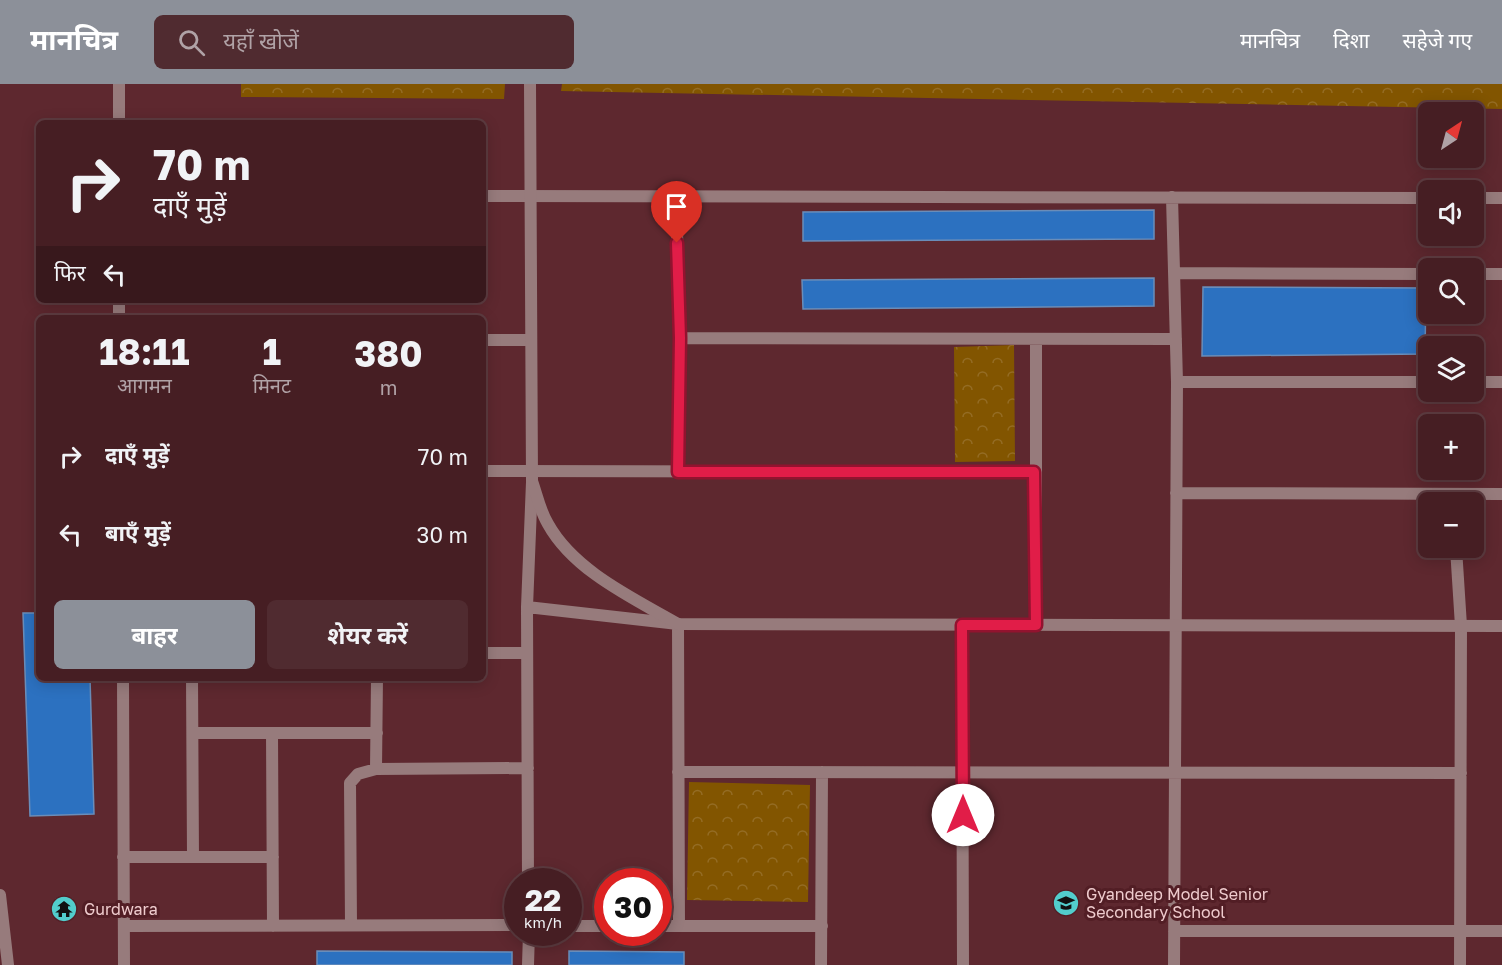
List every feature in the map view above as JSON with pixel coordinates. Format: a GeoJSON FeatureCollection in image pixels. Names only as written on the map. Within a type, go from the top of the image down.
{"type":"FeatureCollection","features":[{"type":"Feature","properties":{"kind":"street"},"geometry":{"type":"LineString","coordinates":[[118,120],[119,84]]}},
{"type":"Feature","properties":{"kind":"street"},"geometry":{"type":"LineString","coordinates":[[528,868],[526,653],[531,476],[530,84]]}},
{"type":"Feature","properties":{"kind":"street"},"geometry":{"type":"LineString","coordinates":[[486,196],[1418,198]]}},
{"type":"Feature","properties":{"kind":"street"},"geometry":{"type":"LineString","coordinates":[[676,196],[680,338],[678,472]]}},
{"type":"Feature","properties":{"kind":"street"},"geometry":{"type":"LineString","coordinates":[[1172,197],[1177,382],[1174,965]]}},
{"type":"Feature","properties":{"kind":"street"},"geometry":{"type":"LineString","coordinates":[[1484,198],[1502,198]]}},
{"type":"Feature","properties":{"kind":"street"},"geometry":{"type":"LineString","coordinates":[[1175,273],[1418,274]]}},
{"type":"Feature","properties":{"kind":"street"},"geometry":{"type":"LineString","coordinates":[[1484,274],[1502,274]]}},
{"type":"Feature","properties":{"kind":"street"},"geometry":{"type":"LineString","coordinates":[[680,338],[1176,339]]}},
{"type":"Feature","properties":{"kind":"street"},"geometry":{"type":"LineString","coordinates":[[1036,339],[1034,472],[1036,625]]}},
{"type":"Feature","properties":{"kind":"street"},"geometry":{"type":"LineString","coordinates":[[486,340],[530,340]]}},
{"type":"Feature","properties":{"kind":"street"},"geometry":{"type":"LineString","coordinates":[[1177,382],[1418,382]]}},
{"type":"Feature","properties":{"kind":"street"},"geometry":{"type":"LineString","coordinates":[[1484,382],[1502,382]]}},
{"type":"Feature","properties":{"kind":"street"},"geometry":{"type":"LineString","coordinates":[[486,471],[531,476],[678,472],[1034,472]]}},
{"type":"Feature","properties":{"kind":"street"},"geometry":{"type":"LineString","coordinates":[[531,476],[548,525],[578,560],[627,595],[678,624]]}},
{"type":"Feature","properties":{"kind":"street"},"geometry":{"type":"LineString","coordinates":[[1176,493],[1418,497]]}},
{"type":"Feature","properties":{"kind":"street"},"geometry":{"type":"LineString","coordinates":[[1484,496],[1502,494]]}},
{"type":"Feature","properties":{"kind":"street"},"geometry":{"type":"LineString","coordinates":[[1457,558],[1461,626],[1460,965]]}},
{"type":"Feature","properties":{"kind":"street"},"geometry":{"type":"LineString","coordinates":[[527,607],[678,624],[1502,626]]}},
{"type":"Feature","properties":{"kind":"street"},"geometry":{"type":"LineString","coordinates":[[678,624],[679,926]]}},
{"type":"Feature","properties":{"kind":"street"},"geometry":{"type":"LineString","coordinates":[[962,625],[963,965]]}},
{"type":"Feature","properties":{"kind":"street"},"geometry":{"type":"LineString","coordinates":[[486,653],[526,653]]}},
{"type":"Feature","properties":{"kind":"street"},"geometry":{"type":"LineString","coordinates":[[123,681],[124,965]]}},
{"type":"Feature","properties":{"kind":"street"},"geometry":{"type":"LineString","coordinates":[[192,681],[193,857]]}},
{"type":"Feature","properties":{"kind":"street"},"geometry":{"type":"LineString","coordinates":[[376,769],[377,681]]}},
{"type":"Feature","properties":{"kind":"street"},"geometry":{"type":"LineString","coordinates":[[193,733],[377,733]]}},
{"type":"Feature","properties":{"kind":"street"},"geometry":{"type":"LineString","coordinates":[[272,733],[273,926]]}},
{"type":"Feature","properties":{"kind":"street"},"geometry":{"type":"LineString","coordinates":[[351,926],[350,783],[358,774],[376,769],[528,768]]}},
{"type":"Feature","properties":{"kind":"street"},"geometry":{"type":"LineString","coordinates":[[678,772],[1461,773]]}},
{"type":"Feature","properties":{"kind":"street"},"geometry":{"type":"LineString","coordinates":[[821,965],[822,772]]}},
{"type":"Feature","properties":{"kind":"street"},"geometry":{"type":"LineString","coordinates":[[123,857],[273,857]]}},
{"type":"Feature","properties":{"kind":"street"},"geometry":{"type":"LineString","coordinates":[[0,896],[8,965]]}},
{"type":"Feature","properties":{"kind":"street"},"geometry":{"type":"LineString","coordinates":[[124,926],[504,926]]}},
{"type":"Feature","properties":{"kind":"street"},"geometry":{"type":"LineString","coordinates":[[672,926],[822,926]]}},
{"type":"Feature","properties":{"kind":"street"},"geometry":{"type":"LineString","coordinates":[[1174,931],[1502,931]]}},
{"type":"Feature","properties":{"kind":"street"},"geometry":{"type":"LineString","coordinates":[[528,965],[529,946]]}},
{"type":"Feature","properties":{"kind":"green space"},"geometry":{"type":"Polygon","coordinates":[[[241,84],[505,84],[504,99],[241,97],[241,84]]]}},
{"type":"Feature","properties":{"kind":"green space"},"geometry":{"type":"Polygon","coordinates":[[[562,84],[1502,84],[1502,109],[1484,109],[1484,102],[1418,102],[1418,107],[561,91],[562,84]]]}},
{"type":"Feature","properties":{"kind":"green space"},"geometry":{"type":"Polygon","coordinates":[[[1014,345],[1015,461],[955,462],[954,347],[1014,345]]]}},
{"type":"Feature","properties":{"kind":"green space"},"geometry":{"type":"Polygon","coordinates":[[[689,782],[810,785],[808,902],[687,900],[689,782]]]}},
{"type":"Feature","properties":{"kind":"building"},"geometry":{"type":"Polygon","coordinates":[[[1154,210],[1154,239],[803,241],[803,212],[1154,210]]]}},
{"type":"Feature","properties":{"kind":"building"},"geometry":{"type":"Polygon","coordinates":[[[1154,278],[1154,306],[803,309],[802,280],[1154,278]]]}},
{"type":"Feature","properties":{"kind":"building"},"geometry":{"type":"Polygon","coordinates":[[[1203,287],[1418,288],[1418,324],[1425,324],[1425,336],[1418,336],[1418,354],[1202,356],[1203,287]]]}},
{"type":"Feature","properties":{"kind":"building"},"geometry":{"type":"Polygon","coordinates":[[[23,613],[36,613],[36,681],[90,681],[94,814],[30,816],[23,613]]]}},
{"type":"Feature","properties":{"kind":"building"},"geometry":{"type":"Polygon","coordinates":[[[317,951],[512,952],[512,965],[317,965],[317,951]]]}},
{"type":"Feature","properties":{"kind":"building"},"geometry":{"type":"Polygon","coordinates":[[[569,951],[684,952],[684,965],[569,965],[569,951]]]}},
{"type":"Feature","properties":{"kind":"place","name":"Gyandeep Model Senior Secondary School"},"geometry":{"type":"Point","coordinates":[1066,903]}},
{"type":"Feature","properties":{"kind":"place","name":"Gurdwara"},"geometry":{"type":"Point","coordinates":[64,909]}},
{"type":"Feature","properties":{"kind":"route"},"geometry":{"type":"LineString","coordinates":[[677,243],[680,338],[678,472],[1034,472],[1036,625],[962,625],[963,815]]}}]}
